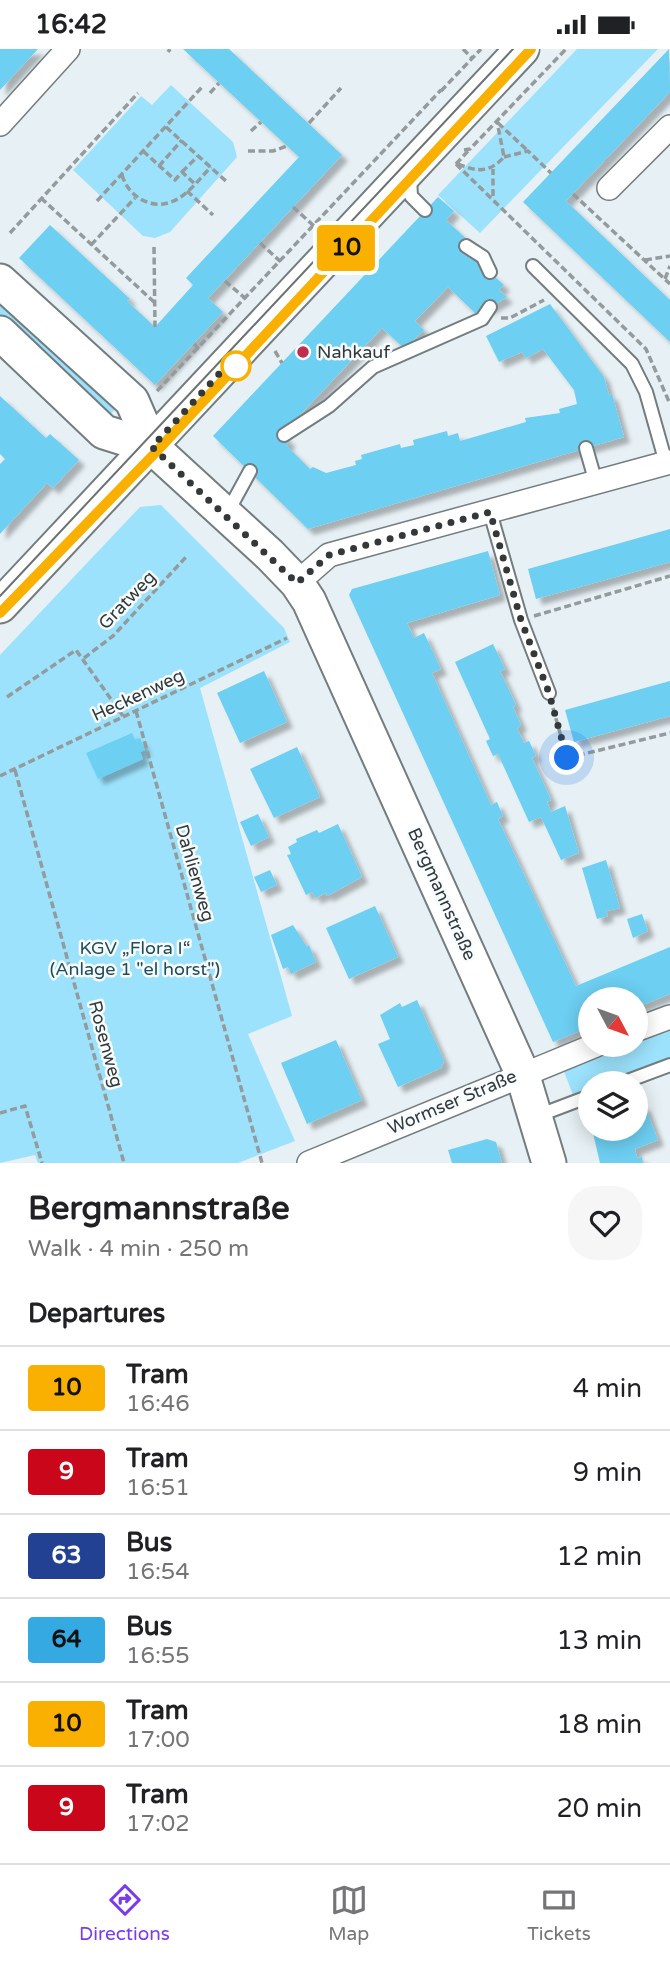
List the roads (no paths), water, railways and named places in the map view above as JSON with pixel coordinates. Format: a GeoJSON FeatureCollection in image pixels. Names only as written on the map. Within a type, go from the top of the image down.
{"type":"FeatureCollection","features":[{"type":"Feature","properties":{"kind":"street"},"geometry":{"type":"LineString","coordinates":[[0,124],[68,49]]}},
{"type":"Feature","properties":{"kind":"street"},"geometry":{"type":"LineString","coordinates":[[0,606],[152,447],[522,49]]}},
{"type":"Feature","properties":{"kind":"street"},"geometry":{"type":"LineString","coordinates":[[609,188],[670,127]]}},
{"type":"Feature","properties":{"kind":"street","name":"Bergmannstraße"},"geometry":{"type":"LineString","coordinates":[[0,281],[132,401],[152,447],[297,583],[318,620],[522,1073],[549,1163]]}},
{"type":"Feature","properties":{"kind":"street","name":"Bergmannstraße"},"geometry":{"type":"LineString","coordinates":[[0,333],[104,432],[152,447]]}},
{"type":"Feature","properties":{"kind":"street"},"geometry":{"type":"LineString","coordinates":[[297,583],[329,555],[668,462]]}},
{"type":"Feature","properties":{"kind":"street"},"geometry":{"type":"LineString","coordinates":[[648,1025],[670,1017]]}},
{"type":"Feature","properties":{"kind":"street","name":"Wormser Straße"},"geometry":{"type":"LineString","coordinates":[[309,1163],[578,1052]]}},
{"type":"Feature","properties":{"kind":"lane"},"geometry":{"type":"LineString","coordinates":[[410,167],[411,196],[425,210]]}},
{"type":"Feature","properties":{"kind":"lane"},"geometry":{"type":"LineString","coordinates":[[466,246],[483,257],[490,272]]}},
{"type":"Feature","properties":{"kind":"lane"},"geometry":{"type":"LineString","coordinates":[[533,266],[632,364],[646,392],[668,462]]}},
{"type":"Feature","properties":{"kind":"lane"},"geometry":{"type":"LineString","coordinates":[[284,435],[329,406],[373,367],[482,319],[490,307]]}},
{"type":"Feature","properties":{"kind":"lane"},"geometry":{"type":"LineString","coordinates":[[586,448],[596,482]]}},
{"type":"Feature","properties":{"kind":"lane"},"geometry":{"type":"LineString","coordinates":[[226,515],[250,471]]}},
{"type":"Feature","properties":{"kind":"lane"},"geometry":{"type":"LineString","coordinates":[[490,512],[521,620],[549,693]]}},
{"type":"Feature","properties":{"kind":"lane"},"geometry":{"type":"LineString","coordinates":[[648,1073],[670,1065]]}},
{"type":"Feature","properties":{"kind":"lane"},"geometry":{"type":"LineString","coordinates":[[537,1116],[578,1101]]}},
{"type":"Feature","properties":{"kind":"tram line"},"geometry":{"type":"LineString","coordinates":[[0,596],[513,49]]}},
{"type":"Feature","properties":{"kind":"tram line"},"geometry":{"type":"LineString","coordinates":[[0,613],[157,452],[531,49]]}},
{"type":"Feature","properties":{"kind":"tram line","name":"10"},"geometry":{"type":"LineString","coordinates":[[0,613],[157,451],[531,49]]}},
{"type":"Feature","properties":{"kind":"place","name":"Nahkauf"},"geometry":{"type":"Point","coordinates":[303,352]}},
{"type":"Feature","properties":{"kind":"park label","name":"KGV „Flora I“ (Anlage 1 \"el horst\")"},"geometry":{"type":"Point","coordinates":[135,958]}}]}
